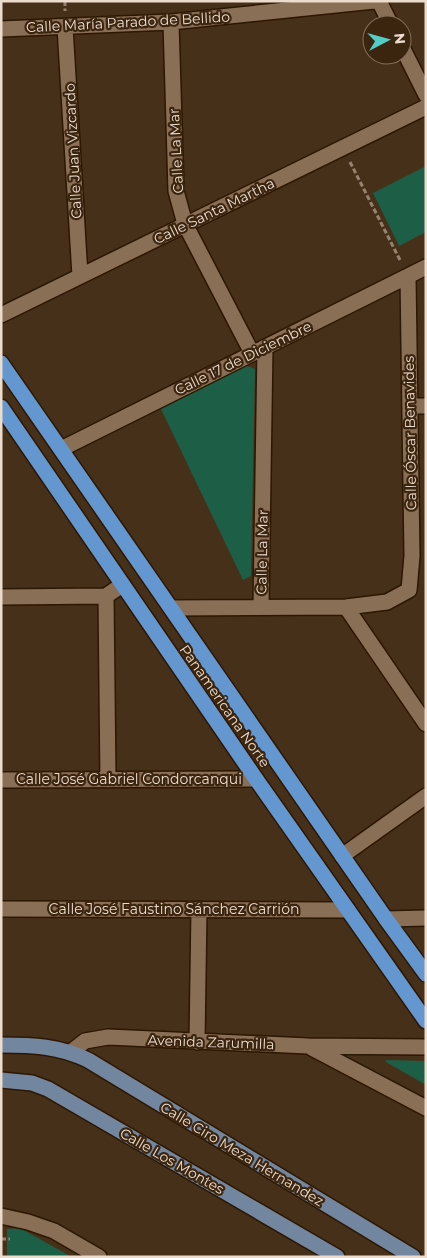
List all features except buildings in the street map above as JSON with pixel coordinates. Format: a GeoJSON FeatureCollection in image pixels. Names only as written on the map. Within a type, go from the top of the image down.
{"type":"FeatureCollection","features":[{"type":"Feature","properties":{"kind":"highway","name":"Panamericana Norte"},"geometry":{"type":"LineString","coordinates":[[1,363],[342,856],[426,974]]}},
{"type":"Feature","properties":{"kind":"highway","name":"Panamericana Norte"},"geometry":{"type":"LineString","coordinates":[[1,407],[256,779],[426,1021]]}},
{"type":"Feature","properties":{"kind":"main road"},"geometry":{"type":"LineString","coordinates":[[1,1045],[38,1045],[71,1052]]}},
{"type":"Feature","properties":{"kind":"main road","name":"Calle Ciro Meza Hernandez"},"geometry":{"type":"LineString","coordinates":[[71,1052],[88,1060],[413,1257]]}},
{"type":"Feature","properties":{"kind":"main road","name":"Calle Los Montes"},"geometry":{"type":"LineString","coordinates":[[1,1080],[32,1083],[48,1089],[337,1257]]}},
{"type":"Feature","properties":{"kind":"street","name":"Calle María Parado de Bellido"},"geometry":{"type":"LineString","coordinates":[[1,29],[171,22],[374,1]]}},
{"type":"Feature","properties":{"kind":"street"},"geometry":{"type":"LineString","coordinates":[[379,1],[386,15]]}},
{"type":"Feature","properties":{"kind":"street","name":"Calle La Mar"},"geometry":{"type":"LineString","coordinates":[[171,22],[176,191],[185,224],[258,350],[261,607]]}},
{"type":"Feature","properties":{"kind":"street","name":"Calle Juan Vizcardo"},"geometry":{"type":"LineString","coordinates":[[65,26],[80,276]]}},
{"type":"Feature","properties":{"kind":"street"},"geometry":{"type":"LineString","coordinates":[[411,65],[426,95]]}},
{"type":"Feature","properties":{"kind":"street","name":"Calle Santa Martha"},"geometry":{"type":"LineString","coordinates":[[1,315],[426,107]]}},
{"type":"Feature","properties":{"kind":"street","name":"Calle 17 de Diciembre"},"geometry":{"type":"LineString","coordinates":[[61,449],[426,267]]}},
{"type":"Feature","properties":{"kind":"street","name":"Calle Óscar Benavides"},"geometry":{"type":"LineString","coordinates":[[346,607],[387,602],[410,590],[419,556],[410,406],[408,276]]}},
{"type":"Feature","properties":{"kind":"street"},"geometry":{"type":"LineString","coordinates":[[410,406],[426,406]]}},
{"type":"Feature","properties":{"kind":"street"},"geometry":{"type":"LineString","coordinates":[[1,597],[106,596],[122,585]]}},
{"type":"Feature","properties":{"kind":"street"},"geometry":{"type":"LineString","coordinates":[[106,596],[108,780]]}},
{"type":"Feature","properties":{"kind":"street"},"geometry":{"type":"LineString","coordinates":[[170,608],[346,607],[426,724]]}},
{"type":"Feature","properties":{"kind":"street","name":"Calle José Gabriel Condorcanqui"},"geometry":{"type":"LineString","coordinates":[[1,780],[256,779]]}},
{"type":"Feature","properties":{"kind":"street"},"geometry":{"type":"LineString","coordinates":[[342,856],[426,796]]}},
{"type":"Feature","properties":{"kind":"street","name":"Calle José Faustino Sánchez Carrión"},"geometry":{"type":"LineString","coordinates":[[1,909],[348,910]]}},
{"type":"Feature","properties":{"kind":"street"},"geometry":{"type":"LineString","coordinates":[[198,1042],[199,909]]}},
{"type":"Feature","properties":{"kind":"street"},"geometry":{"type":"LineString","coordinates":[[386,919],[426,918]]}},
{"type":"Feature","properties":{"kind":"street","name":"Avenida Zarumilla"},"geometry":{"type":"LineString","coordinates":[[71,1052],[85,1042],[108,1037],[308,1046],[426,1047]]}},
{"type":"Feature","properties":{"kind":"street"},"geometry":{"type":"LineString","coordinates":[[308,1046],[426,1108]]}},
{"type":"Feature","properties":{"kind":"street"},"geometry":{"type":"LineString","coordinates":[[1,1216],[28,1222],[54,1231],[99,1257]]}},
{"type":"Feature","properties":{"kind":"path"},"geometry":{"type":"LineString","coordinates":[[343,148],[408,276]]}},
{"type":"Feature","properties":{"kind":"path"},"geometry":{"type":"LineString","coordinates":[[1,1238],[10,1239]]}},
{"type":"Feature","properties":{"kind":"green space"},"geometry":{"type":"Polygon","coordinates":[[[426,166],[426,232],[399,246],[373,193],[426,166]]]}},
{"type":"Feature","properties":{"kind":"green space"},"geometry":{"type":"Polygon","coordinates":[[[245,365],[255,369],[251,576],[243,580],[161,409],[245,365]]]}},
{"type":"Feature","properties":{"kind":"green space"},"geometry":{"type":"Polygon","coordinates":[[[386,1060],[426,1061],[426,1085],[386,1062],[386,1060]]]}},
{"type":"Feature","properties":{"kind":"green space"},"geometry":{"type":"Polygon","coordinates":[[[20,1228],[72,1257],[7,1257],[7,1229],[20,1228]]]}}]}
